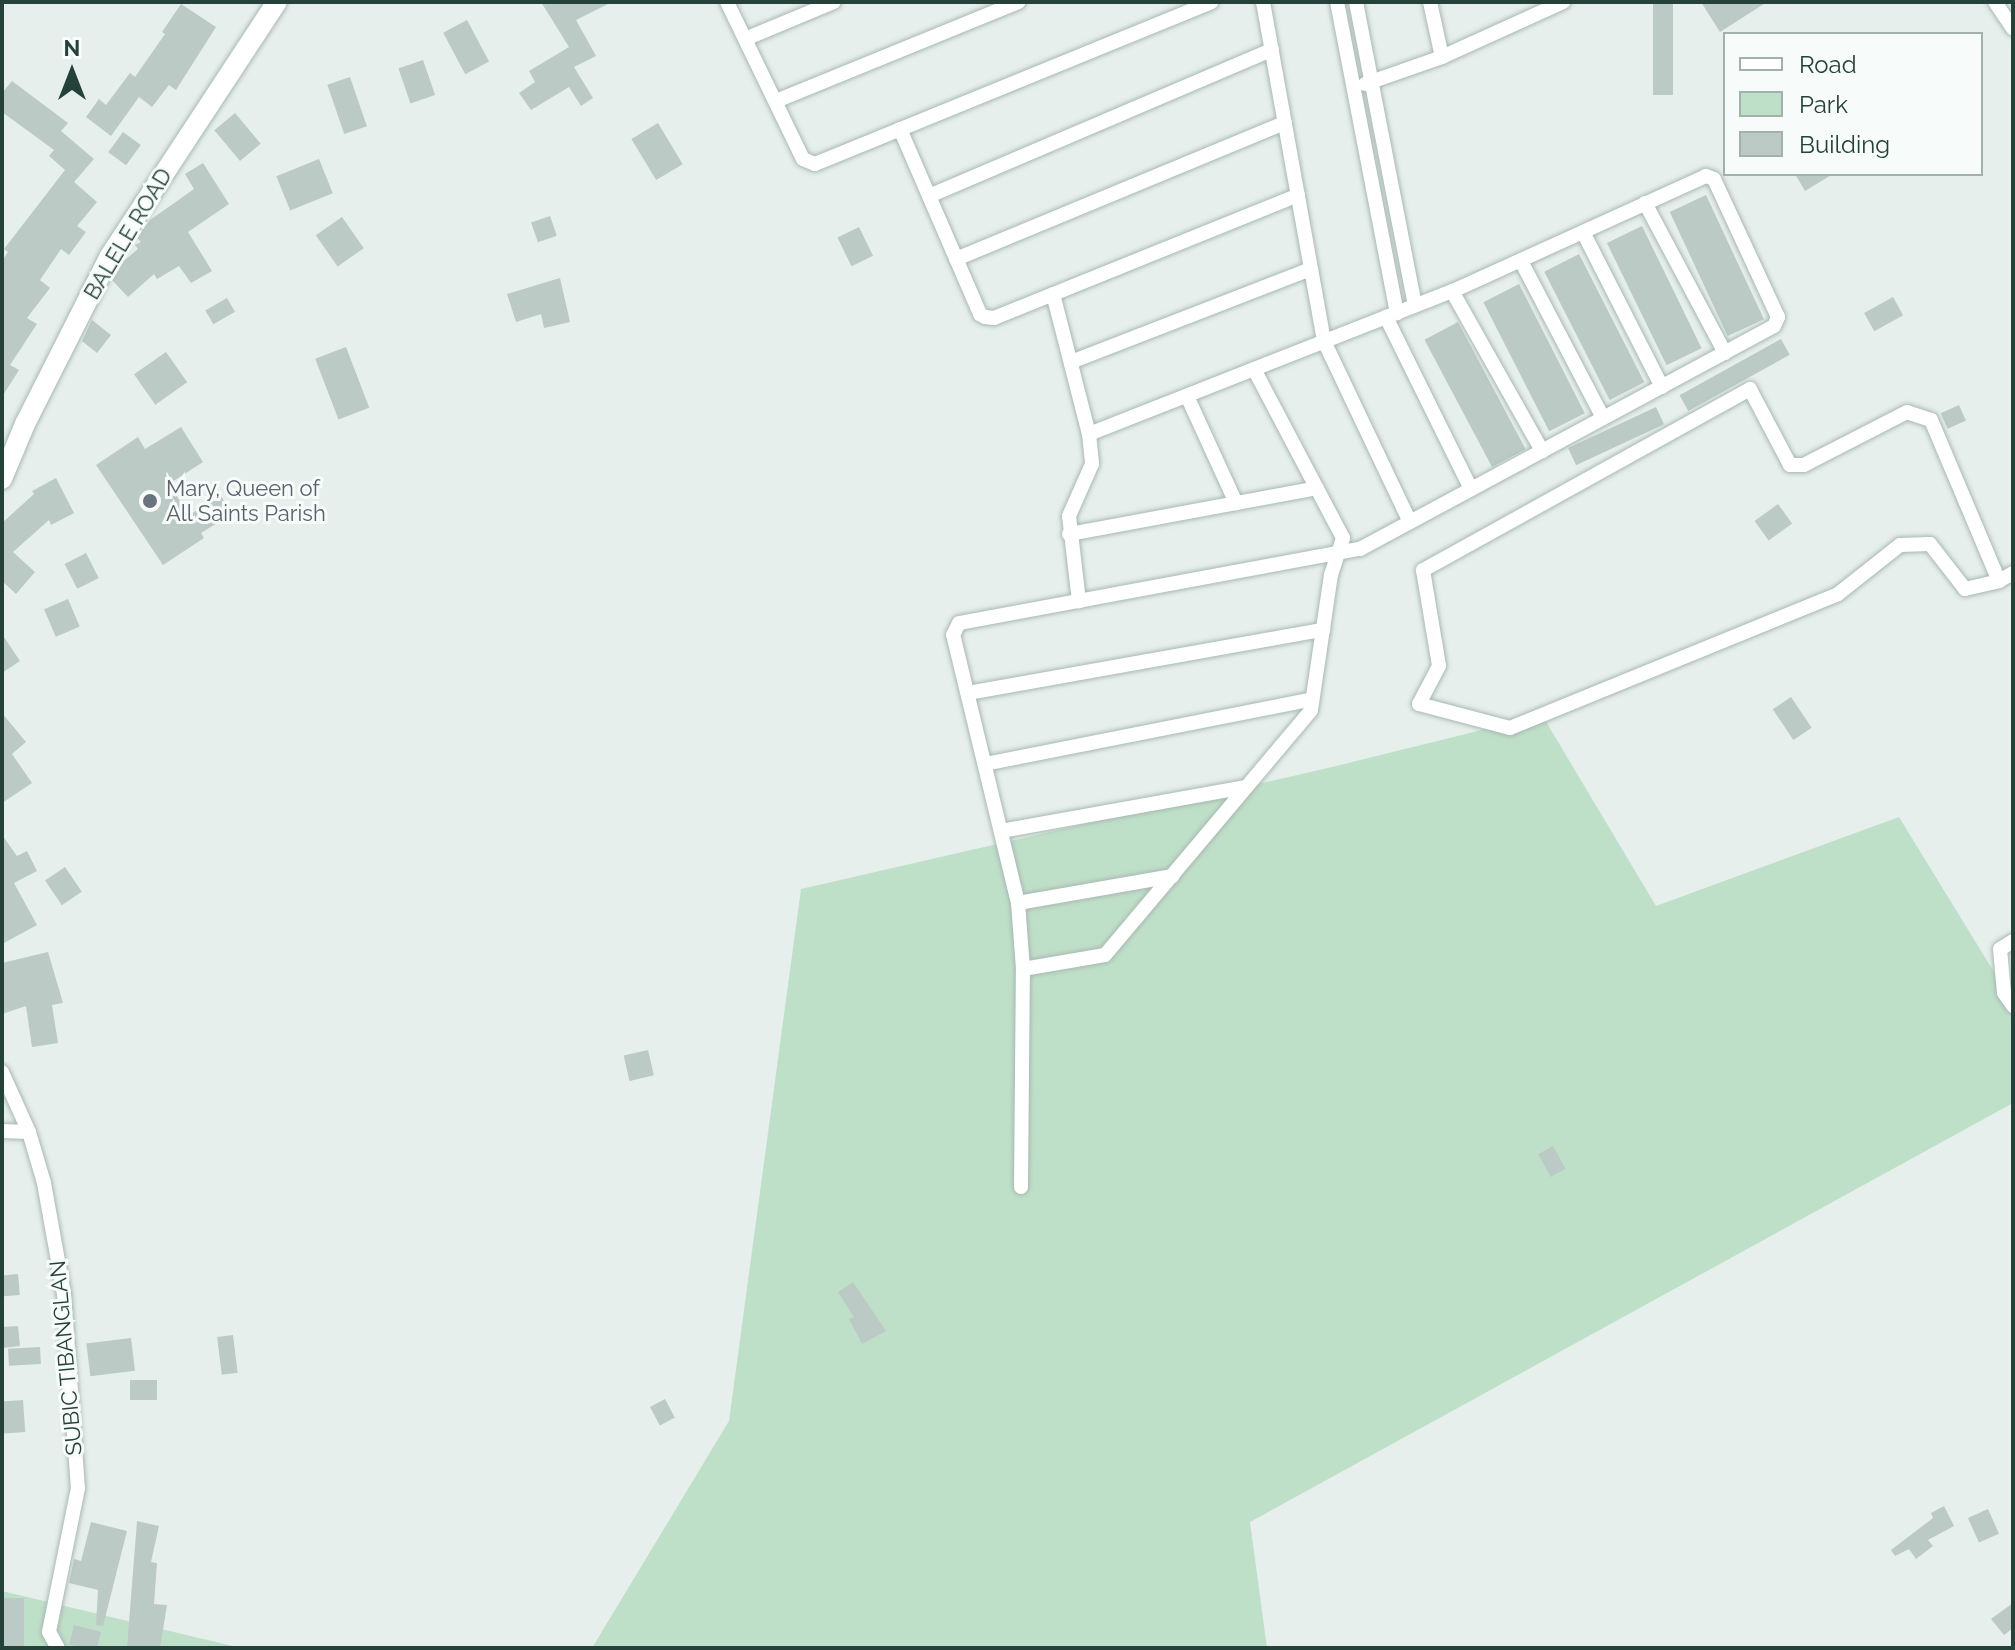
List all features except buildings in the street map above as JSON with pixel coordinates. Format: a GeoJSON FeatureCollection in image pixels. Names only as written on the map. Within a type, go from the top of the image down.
{"type":"FeatureCollection","features":[{"type":"Feature","properties":{"kind":"street","name":"BALELE ROAD"},"geometry":{"type":"LineString","coordinates":[[2,479],[25,424],[110,256],[277,2]]}},
{"type":"Feature","properties":{"kind":"street"},"geometry":{"type":"LineString","coordinates":[[727,2],[803,159],[815,164],[1211,2]]}},
{"type":"Feature","properties":{"kind":"street"},"geometry":{"type":"LineString","coordinates":[[745,39],[834,2]]}},
{"type":"Feature","properties":{"kind":"street"},"geometry":{"type":"LineString","coordinates":[[776,101],[1019,2]]}},
{"type":"Feature","properties":{"kind":"street"},"geometry":{"type":"LineString","coordinates":[[1263,2],[1324,341],[1410,522]]}},
{"type":"Feature","properties":{"kind":"street"},"geometry":{"type":"LineString","coordinates":[[1337,2],[1391,315],[1471,489]]}},
{"type":"Feature","properties":{"kind":"street"},"geometry":{"type":"LineString","coordinates":[[1356,2],[1415,305]]}},
{"type":"Feature","properties":{"kind":"street"},"geometry":{"type":"LineString","coordinates":[[1430,2],[1442,57]]}},
{"type":"Feature","properties":{"kind":"street"},"geometry":{"type":"LineString","coordinates":[[1353,88],[1442,57],[1563,2]]}},
{"type":"Feature","properties":{"kind":"street"},"geometry":{"type":"LineString","coordinates":[[1995,2],[2013,29]]}},
{"type":"Feature","properties":{"kind":"street"},"geometry":{"type":"LineString","coordinates":[[929,196],[1272,50]]}},
{"type":"Feature","properties":{"kind":"street"},"geometry":{"type":"LineString","coordinates":[[956,259],[1285,123]]}},
{"type":"Feature","properties":{"kind":"street"},"geometry":{"type":"LineString","coordinates":[[900,129],[980,314],[985,317],[994,318],[1298,195]]}},
{"type":"Feature","properties":{"kind":"street"},"geometry":{"type":"LineString","coordinates":[[1021,1187],[1023,969],[1018,903],[953,635],[959,623],[1360,549],[1774,326],[1778,317],[1714,179],[1706,176],[1452,291],[1089,434]]}},
{"type":"Feature","properties":{"kind":"street"},"geometry":{"type":"LineString","coordinates":[[1645,203],[1725,353]]}},
{"type":"Feature","properties":{"kind":"street"},"geometry":{"type":"LineString","coordinates":[[1583,232],[1662,387]]}},
{"type":"Feature","properties":{"kind":"street"},"geometry":{"type":"LineString","coordinates":[[1521,261],[1603,418]]}},
{"type":"Feature","properties":{"kind":"street"},"geometry":{"type":"LineString","coordinates":[[1071,362],[1311,269]]}},
{"type":"Feature","properties":{"kind":"street"},"geometry":{"type":"LineString","coordinates":[[1452,291],[1542,451]]}},
{"type":"Feature","properties":{"kind":"street"},"geometry":{"type":"LineString","coordinates":[[1053,294],[1089,434],[1092,464],[1069,516],[1079,601]]}},
{"type":"Feature","properties":{"kind":"street"},"geometry":{"type":"LineString","coordinates":[[1023,969],[1105,955],[1311,710],[1323,630],[1343,538],[1254,369]]}},
{"type":"Feature","properties":{"kind":"street"},"geometry":{"type":"LineString","coordinates":[[1999,581],[1931,420],[1907,412],[1804,465],[1790,465],[1750,389],[1423,570],[1439,666],[1419,704],[1510,728],[1838,594],[1900,545],[1930,544],[1965,589],[1999,581],[2013,573]]}},
{"type":"Feature","properties":{"kind":"street"},"geometry":{"type":"LineString","coordinates":[[1187,396],[1236,503]]}},
{"type":"Feature","properties":{"kind":"street"},"geometry":{"type":"LineString","coordinates":[[1069,534],[1317,488]]}},
{"type":"Feature","properties":{"kind":"street"},"geometry":{"type":"LineString","coordinates":[[968,693],[1323,630]]}},
{"type":"Feature","properties":{"kind":"street"},"geometry":{"type":"LineString","coordinates":[[985,764],[1312,699]]}},
{"type":"Feature","properties":{"kind":"street"},"geometry":{"type":"LineString","coordinates":[[1001,831],[1246,787]]}},
{"type":"Feature","properties":{"kind":"street"},"geometry":{"type":"LineString","coordinates":[[1018,903],[1173,876]]}},
{"type":"Feature","properties":{"kind":"street"},"geometry":{"type":"LineString","coordinates":[[2013,941],[2000,949],[2004,993],[2013,1006]]}},
{"type":"Feature","properties":{"kind":"street","name":"SUBIC TIBANGLAN"},"geometry":{"type":"LineString","coordinates":[[2,1072],[29,1132],[44,1183],[64,1294],[78,1488],[49,1632],[58,1648]]}},
{"type":"Feature","properties":{"kind":"street"},"geometry":{"type":"LineString","coordinates":[[2,1131],[29,1132]]}},
{"type":"Feature","properties":{"kind":"green space"},"geometry":{"type":"Polygon","coordinates":[[[1542,715],[1656,906],[1899,817],[2013,1003],[2013,1103],[1250,1522],[1267,1648],[592,1648],[729,1421],[801,889],[1328,768],[1542,715]]]}},
{"type":"Feature","properties":{"kind":"green space"},"geometry":{"type":"Polygon","coordinates":[[[2,1591],[241,1648],[2,1648],[2,1591]]]}},
{"type":"Feature","properties":{"kind":"place","name":"Mary, Queen of All Saints Parish"},"geometry":{"type":"Point","coordinates":[150,501]}}]}
